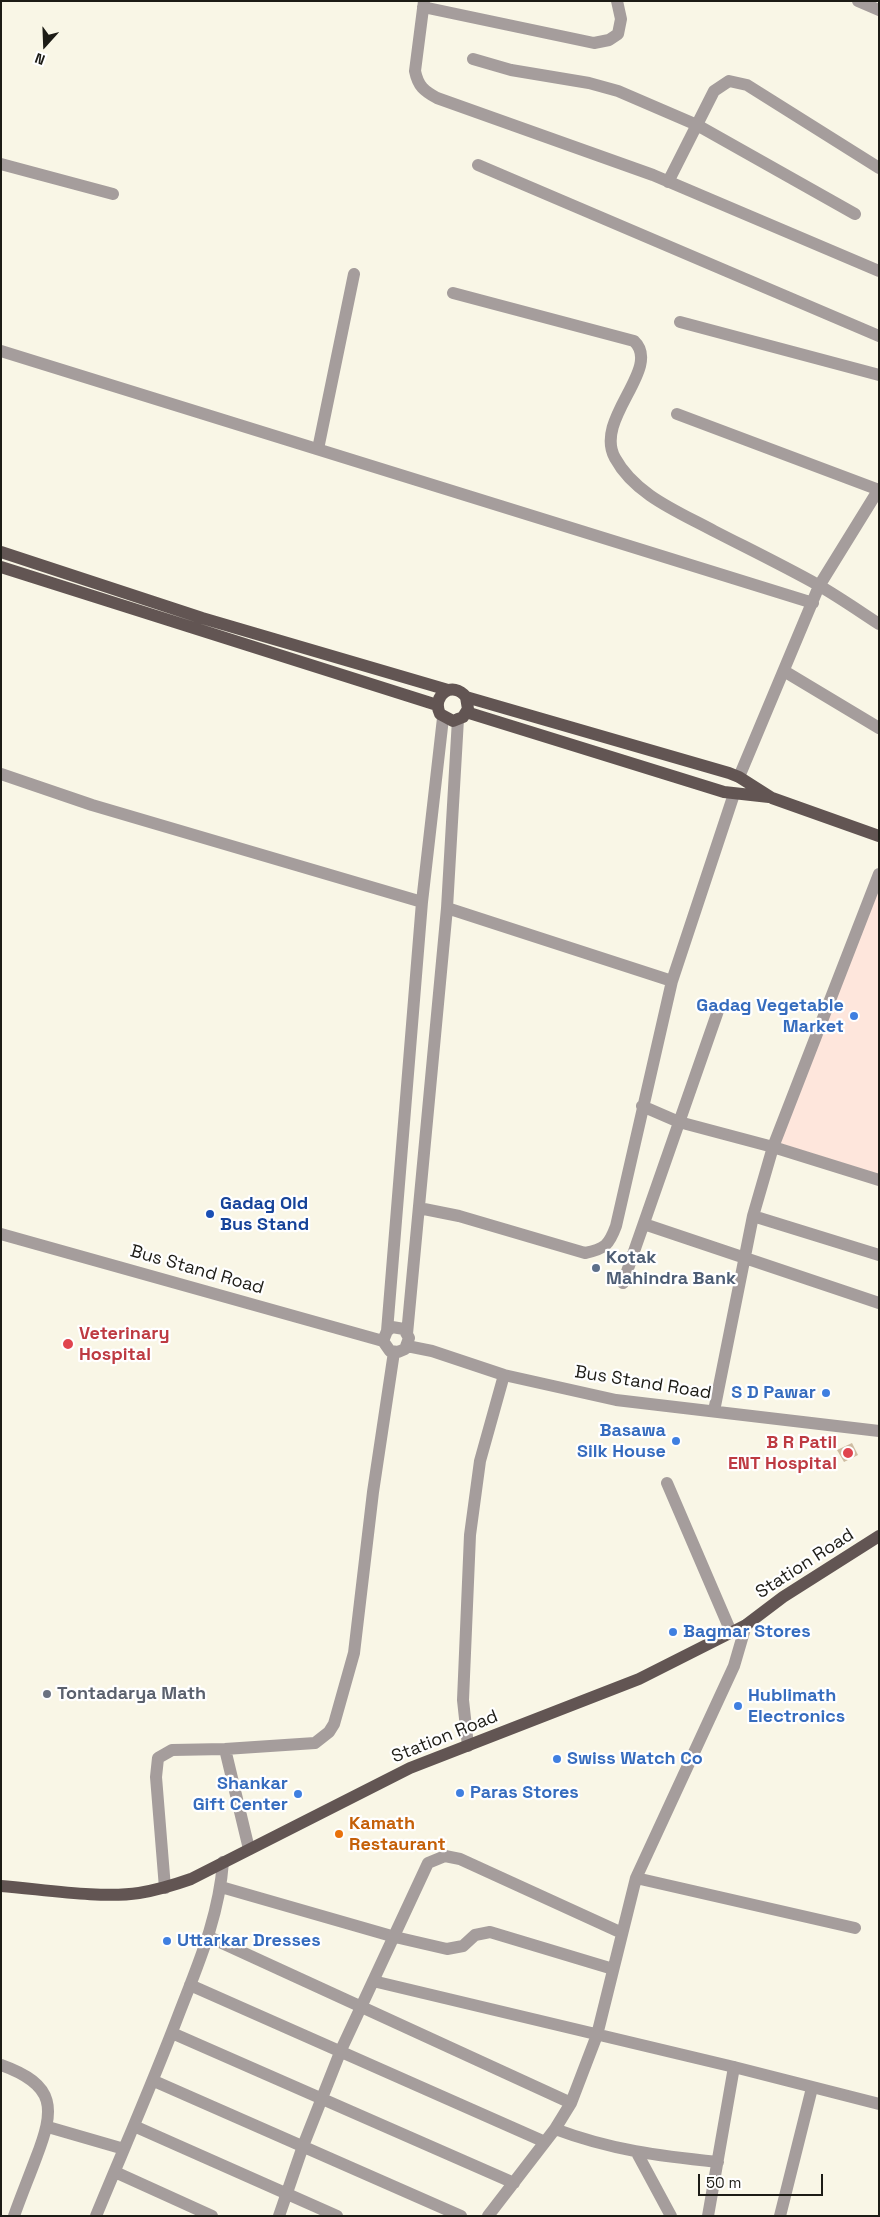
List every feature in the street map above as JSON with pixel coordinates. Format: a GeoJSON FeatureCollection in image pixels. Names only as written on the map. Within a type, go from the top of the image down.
{"type":"FeatureCollection","features":[{"type":"Feature","properties":{"kind":"main road"},"geometry":{"type":"LineString","coordinates":[[1,552],[202,618],[448,690],[458,691],[466,697],[739,777],[772,798],[879,836]]}},
{"type":"Feature","properties":{"kind":"main road"},"geometry":{"type":"LineString","coordinates":[[1,567],[437,705]]}},
{"type":"Feature","properties":{"kind":"main road"},"geometry":{"type":"LineString","coordinates":[[448,690],[440,696],[437,705],[443,718],[453,721],[462,716],[468,705],[466,697]]}},
{"type":"Feature","properties":{"kind":"main road"},"geometry":{"type":"LineString","coordinates":[[462,716],[734,794],[772,798]]}},
{"type":"Feature","properties":{"kind":"main road","name":"Station Road"},"geometry":{"type":"LineString","coordinates":[[1,1886],[109,1894],[137,1893],[165,1888],[191,1879],[410,1768],[639,1679],[746,1625],[783,1598],[879,1536]]}},
{"type":"Feature","properties":{"kind":"street"},"geometry":{"type":"LineString","coordinates":[[617,1],[621,19],[618,34],[608,40],[594,43],[424,4],[415,72],[417,82],[424,92],[437,98],[668,182],[879,271]]}},
{"type":"Feature","properties":{"kind":"street"},"geometry":{"type":"LineString","coordinates":[[858,1],[879,10]]}},
{"type":"Feature","properties":{"kind":"street"},"geometry":{"type":"LineString","coordinates":[[473,59],[511,70],[602,86],[697,125],[855,214]]}},
{"type":"Feature","properties":{"kind":"street"},"geometry":{"type":"LineString","coordinates":[[668,182],[714,91],[729,81],[747,85],[879,168]]}},
{"type":"Feature","properties":{"kind":"street"},"geometry":{"type":"LineString","coordinates":[[1,164],[112,194]]}},
{"type":"Feature","properties":{"kind":"street"},"geometry":{"type":"LineString","coordinates":[[478,165],[879,336]]}},
{"type":"Feature","properties":{"kind":"street"},"geometry":{"type":"LineString","coordinates":[[318,449],[354,274]]}},
{"type":"Feature","properties":{"kind":"street"},"geometry":{"type":"LineString","coordinates":[[453,293],[620,335],[634,341],[641,347],[643,356],[639,369],[614,421],[609,446],[615,460],[645,492],[819,586],[879,624]]}},
{"type":"Feature","properties":{"kind":"street"},"geometry":{"type":"LineString","coordinates":[[680,322],[879,375]]}},
{"type":"Feature","properties":{"kind":"street"},"geometry":{"type":"LineString","coordinates":[[1,351],[813,602]]}},
{"type":"Feature","properties":{"kind":"street"},"geometry":{"type":"LineString","coordinates":[[677,414],[879,490],[819,586],[739,777]]}},
{"type":"Feature","properties":{"kind":"street"},"geometry":{"type":"LineString","coordinates":[[784,671],[879,728]]}},
{"type":"Feature","properties":{"kind":"street"},"geometry":{"type":"LineString","coordinates":[[443,718],[422,902],[385,1336],[387,1348],[394,1352],[402,1351],[408,1340],[447,908],[462,716]]}},
{"type":"Feature","properties":{"kind":"street"},"geometry":{"type":"LineString","coordinates":[[1,774],[92,806],[422,902]]}},
{"type":"Feature","properties":{"kind":"street"},"geometry":{"type":"LineString","coordinates":[[419,1208],[459,1216],[585,1253],[599,1250],[610,1241],[616,1226],[672,981],[734,794]]}},
{"type":"Feature","properties":{"kind":"street"},"geometry":{"type":"LineString","coordinates":[[714,1411],[753,1216],[773,1146],[879,874]]}},
{"type":"Feature","properties":{"kind":"street"},"geometry":{"type":"LineString","coordinates":[[447,908],[672,981]]}},
{"type":"Feature","properties":{"kind":"street"},"geometry":{"type":"LineString","coordinates":[[623,1283],[719,1008]]}},
{"type":"Feature","properties":{"kind":"street"},"geometry":{"type":"LineString","coordinates":[[642,1106],[679,1122],[773,1146],[879,1180]]}},
{"type":"Feature","properties":{"kind":"street"},"geometry":{"type":"LineString","coordinates":[[753,1216],[879,1255]]}},
{"type":"Feature","properties":{"kind":"street"},"geometry":{"type":"LineString","coordinates":[[644,1224],[879,1303]]}},
{"type":"Feature","properties":{"kind":"street","name":"Bus Stand Road"},"geometry":{"type":"LineString","coordinates":[[1,1234],[385,1336]]}},
{"type":"Feature","properties":{"kind":"street"},"geometry":{"type":"LineString","coordinates":[[385,1336],[398,1327],[408,1340]]}},
{"type":"Feature","properties":{"kind":"street","name":"Bus Stand Road"},"geometry":{"type":"LineString","coordinates":[[408,1340],[432,1351],[504,1375],[616,1400],[879,1431]]}},
{"type":"Feature","properties":{"kind":"street"},"geometry":{"type":"LineString","coordinates":[[165,1888],[156,1777],[158,1758],[172,1750],[225,1750],[315,1743],[329,1732],[334,1724],[354,1653],[373,1492],[394,1352]]}},
{"type":"Feature","properties":{"kind":"street"},"geometry":{"type":"LineString","coordinates":[[468,1746],[463,1700],[470,1535],[480,1461],[504,1375]]}},
{"type":"Feature","properties":{"kind":"street"},"geometry":{"type":"LineString","coordinates":[[667,1483],[731,1632]]}},
{"type":"Feature","properties":{"kind":"street"},"geometry":{"type":"LineString","coordinates":[[488,2216],[555,2129],[571,2103],[597,2035],[636,1878],[734,1666],[746,1625]]}},
{"type":"Feature","properties":{"kind":"street"},"geometry":{"type":"LineString","coordinates":[[225,1750],[249,1850]]}},
{"type":"Feature","properties":{"kind":"street"},"geometry":{"type":"LineString","coordinates":[[278,2216],[341,2050],[372,1981],[395,1937],[423,1870],[435,1858],[445,1856],[460,1859],[622,1933]]}},
{"type":"Feature","properties":{"kind":"street"},"geometry":{"type":"LineString","coordinates":[[98,2215],[154,2081],[209,1937],[221,1887],[223,1862]]}},
{"type":"Feature","properties":{"kind":"street"},"geometry":{"type":"LineString","coordinates":[[636,1878],[855,1928]]}},
{"type":"Feature","properties":{"kind":"street"},"geometry":{"type":"LineString","coordinates":[[221,1887],[395,1937],[455,1949],[463,1946],[475,1935],[490,1932],[613,1969]]}},
{"type":"Feature","properties":{"kind":"street"},"geometry":{"type":"LineString","coordinates":[[209,1937],[571,2103]]}},
{"type":"Feature","properties":{"kind":"street"},"geometry":{"type":"LineString","coordinates":[[372,1981],[734,2067],[879,2104]]}},
{"type":"Feature","properties":{"kind":"street"},"geometry":{"type":"LineString","coordinates":[[190,1985],[341,2050],[545,2142]]}},
{"type":"Feature","properties":{"kind":"street"},"geometry":{"type":"LineString","coordinates":[[172,2033],[514,2183]]}},
{"type":"Feature","properties":{"kind":"street"},"geometry":{"type":"LineString","coordinates":[[1,2065],[30,2078],[43,2091],[49,2104],[48,2127],[14,2216]]}},
{"type":"Feature","properties":{"kind":"street"},"geometry":{"type":"LineString","coordinates":[[708,2216],[734,2067]]}},
{"type":"Feature","properties":{"kind":"street"},"geometry":{"type":"LineString","coordinates":[[154,2081],[461,2216]]}},
{"type":"Feature","properties":{"kind":"street"},"geometry":{"type":"LineString","coordinates":[[780,2216],[812,2088]]}},
{"type":"Feature","properties":{"kind":"street"},"geometry":{"type":"LineString","coordinates":[[134,2126],[337,2216]]}},
{"type":"Feature","properties":{"kind":"street"},"geometry":{"type":"LineString","coordinates":[[48,2127],[124,2149]]}},
{"type":"Feature","properties":{"kind":"street"},"geometry":{"type":"LineString","coordinates":[[555,2129],[590,2142],[637,2153],[718,2162]]}},
{"type":"Feature","properties":{"kind":"street"},"geometry":{"type":"LineString","coordinates":[[637,2153],[671,2216]]}},
{"type":"Feature","properties":{"kind":"street"},"geometry":{"type":"LineString","coordinates":[[115,2172],[212,2216]]}},
{"type":"Feature","properties":{"kind":"shaded area","name":"Gadag Vegetable Market"},"geometry":{"type":"Polygon","coordinates":[[[879,889],[879,1174],[779,1143],[879,889]]]}},
{"type":"Feature","properties":{"kind":"building"},"geometry":{"type":"Polygon","coordinates":[[[852,1443],[858,1455],[844,1462],[837,1450],[852,1443]]]}},
{"type":"Feature","properties":{"kind":"place","name":"Gadag Vegetable Market"},"geometry":{"type":"Point","coordinates":[854,1016]}},
{"type":"Feature","properties":{"kind":"place","name":"Gadag Old Bus Stand"},"geometry":{"type":"Point","coordinates":[210,1214]}},
{"type":"Feature","properties":{"kind":"place","name":"Kotak Mahindra Bank"},"geometry":{"type":"Point","coordinates":[596,1268]}},
{"type":"Feature","properties":{"kind":"place","name":"Veterinary Hospital"},"geometry":{"type":"Point","coordinates":[68,1344]}},
{"type":"Feature","properties":{"kind":"place","name":"S D Pawar"},"geometry":{"type":"Point","coordinates":[826,1393]}},
{"type":"Feature","properties":{"kind":"place","name":"Basawa Silk House"},"geometry":{"type":"Point","coordinates":[676,1441]}},
{"type":"Feature","properties":{"kind":"place","name":"B R Patil ENT Hospital"},"geometry":{"type":"Point","coordinates":[848,1453]}},
{"type":"Feature","properties":{"kind":"place","name":"Bagmar Stores"},"geometry":{"type":"Point","coordinates":[673,1632]}},
{"type":"Feature","properties":{"kind":"place","name":"Tontadarya Math"},"geometry":{"type":"Point","coordinates":[47,1694]}},
{"type":"Feature","properties":{"kind":"place","name":"Hublimath Electronics"},"geometry":{"type":"Point","coordinates":[738,1706]}},
{"type":"Feature","properties":{"kind":"place","name":"Swiss Watch Co"},"geometry":{"type":"Point","coordinates":[557,1759]}},
{"type":"Feature","properties":{"kind":"place","name":"Paras Stores"},"geometry":{"type":"Point","coordinates":[460,1793]}},
{"type":"Feature","properties":{"kind":"place","name":"Shankar Gift Center"},"geometry":{"type":"Point","coordinates":[298,1794]}},
{"type":"Feature","properties":{"kind":"place","name":"Kamath Restaurant"},"geometry":{"type":"Point","coordinates":[339,1834]}},
{"type":"Feature","properties":{"kind":"place","name":"Uttarkar Dresses"},"geometry":{"type":"Point","coordinates":[167,1941]}}]}
